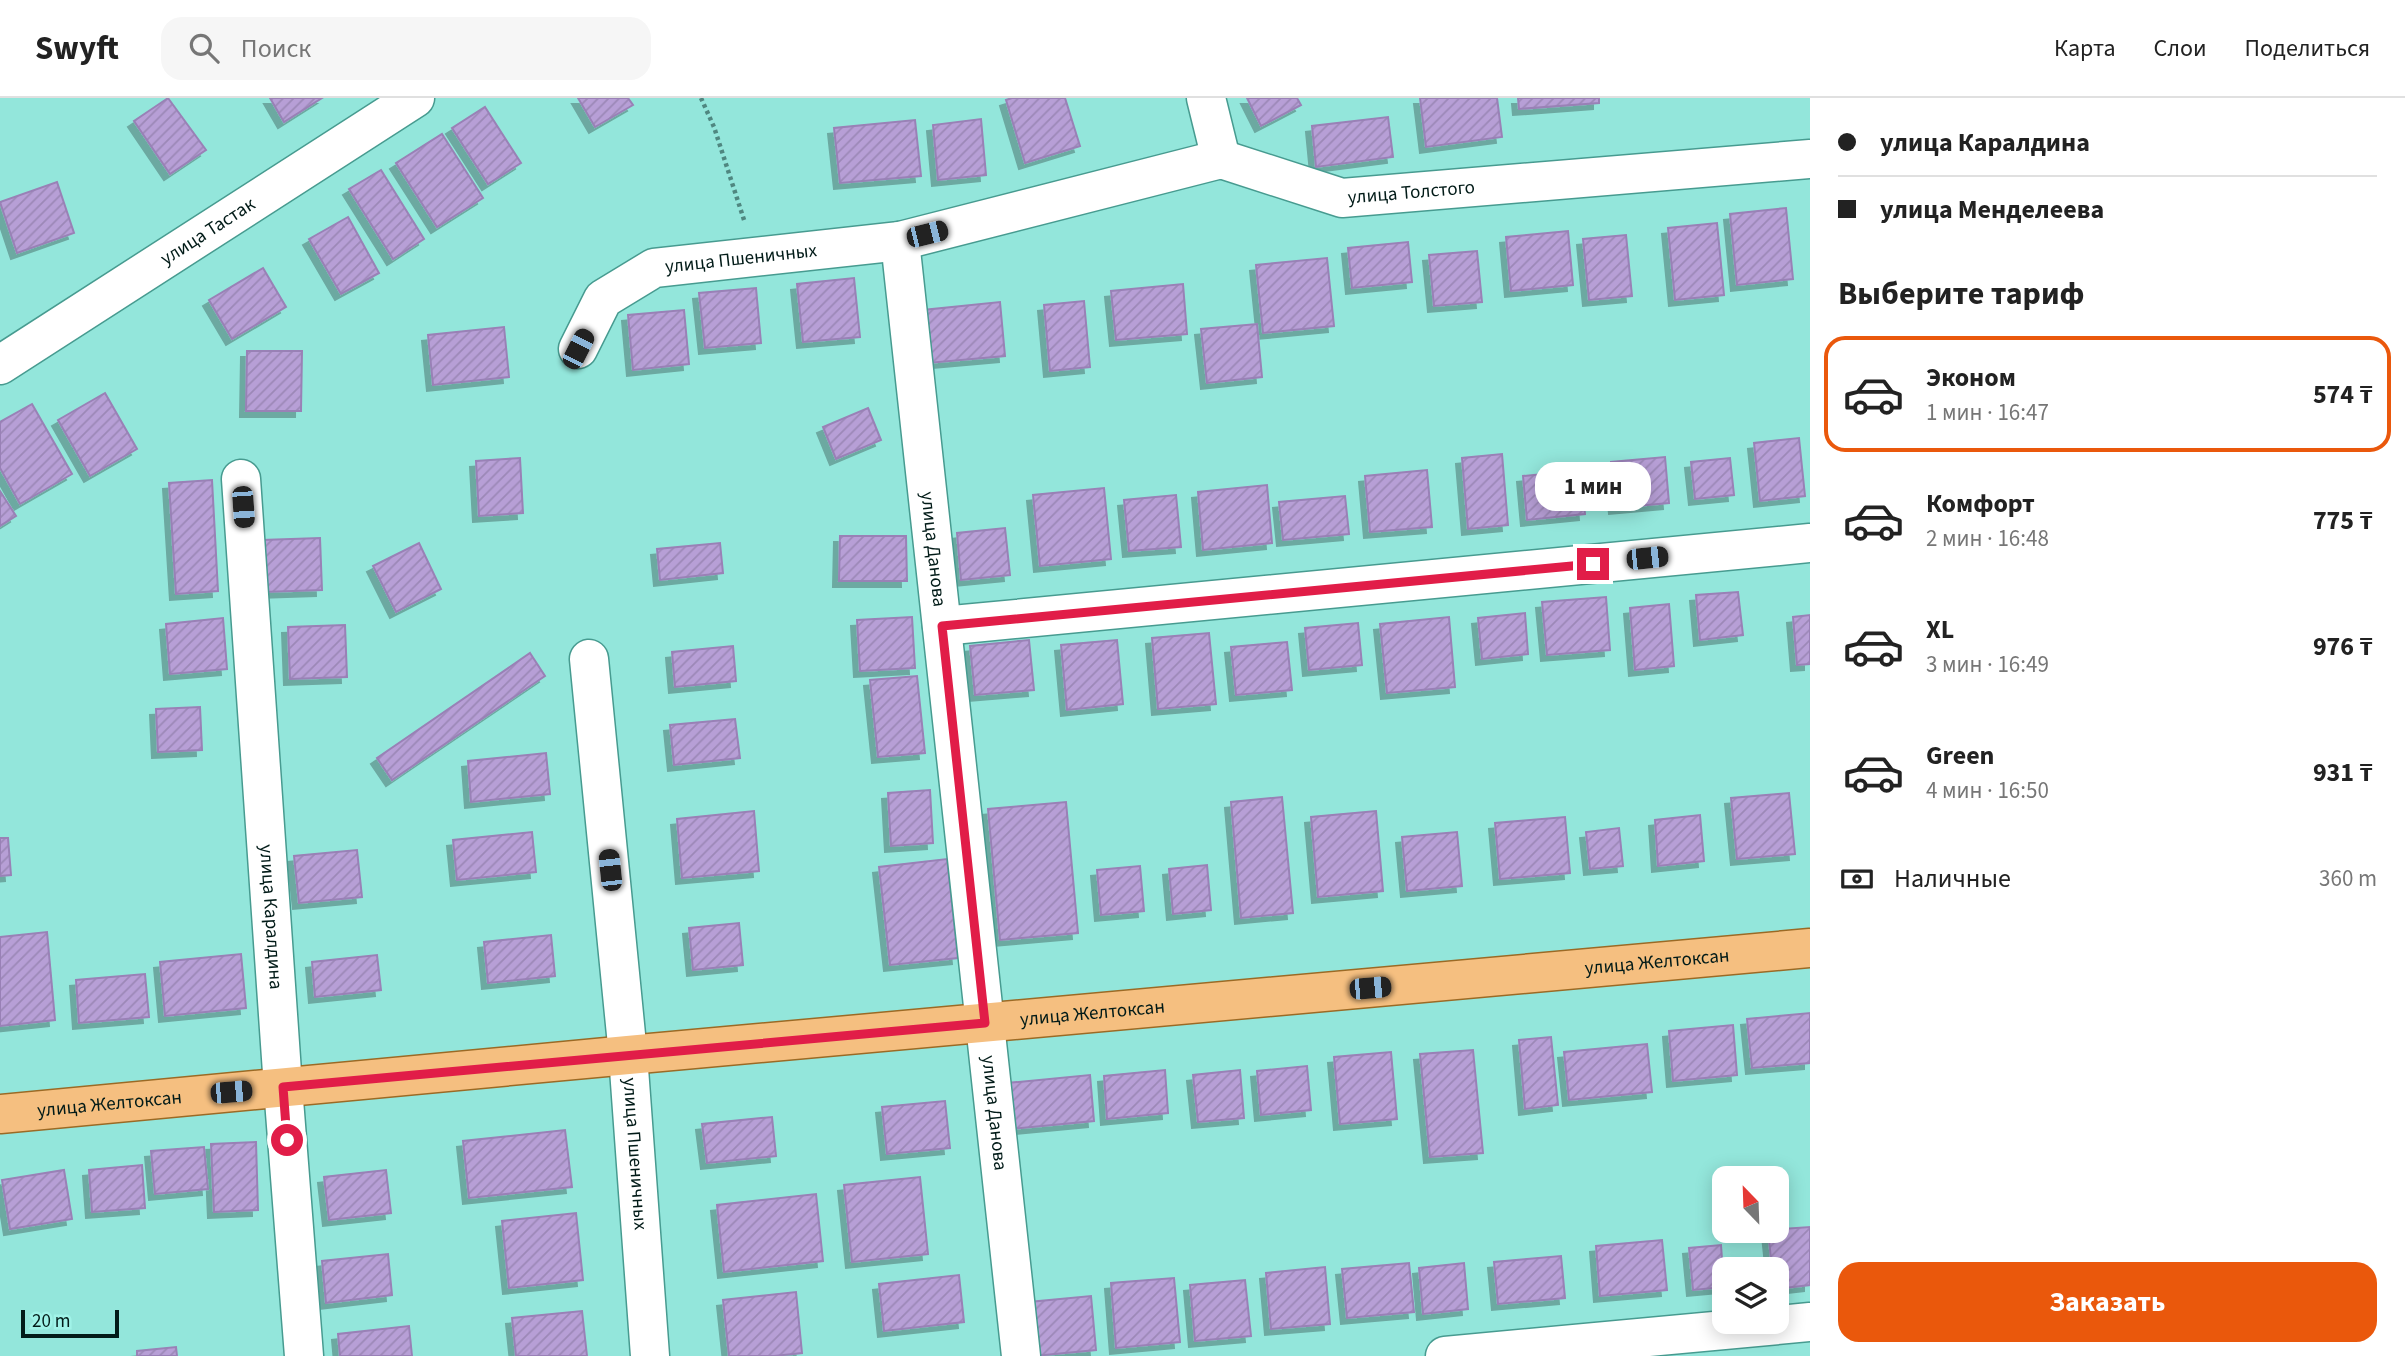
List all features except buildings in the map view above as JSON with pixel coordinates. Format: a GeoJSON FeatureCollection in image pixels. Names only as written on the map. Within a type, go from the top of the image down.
{"type":"FeatureCollection","features":[{"type":"Feature","properties":{"kind":"main road","name":"улица Желтоксан"},"geometry":{"type":"LineString","coordinates":[[0,1114],[1810,948]]}},
{"type":"Feature","properties":{"kind":"street","name":"улица Тастак"},"geometry":{"type":"LineString","coordinates":[[0,365],[415,98]]}},
{"type":"Feature","properties":{"kind":"street"},"geometry":{"type":"LineString","coordinates":[[900,241],[1221,159],[1206,98]]}},
{"type":"Feature","properties":{"kind":"street","name":"улица Толстого"},"geometry":{"type":"LineString","coordinates":[[1221,159],[1342,198],[1810,159]]}},
{"type":"Feature","properties":{"kind":"street","name":"улица Пшеничных"},"geometry":{"type":"LineString","coordinates":[[578,349],[603,299],[653,268],[900,241]]}},
{"type":"Feature","properties":{"kind":"street","name":"улица Данова"},"geometry":{"type":"LineString","coordinates":[[900,241],[1021,1356]]}},
{"type":"Feature","properties":{"kind":"street","name":"улица Каралдина"},"geometry":{"type":"LineString","coordinates":[[241,479],[304,1356]]}},
{"type":"Feature","properties":{"kind":"street"},"geometry":{"type":"LineString","coordinates":[[942,626],[1810,543]]}},
{"type":"Feature","properties":{"kind":"street","name":"улица Пшеничных"},"geometry":{"type":"LineString","coordinates":[[589,659],[628,1055],[650,1356]]}},
{"type":"Feature","properties":{"kind":"street"},"geometry":{"type":"LineString","coordinates":[[1445,1356],[1810,1322]]}},
{"type":"Feature","properties":{"kind":"path"},"geometry":{"type":"LineString","coordinates":[[701,98],[714,127],[757,257]]}},
{"type":"Feature","properties":{"kind":"route"},"geometry":{"type":"LineString","coordinates":[[287,1140],[283,1087],[985,1023],[942,626],[1593,564]]}}]}
